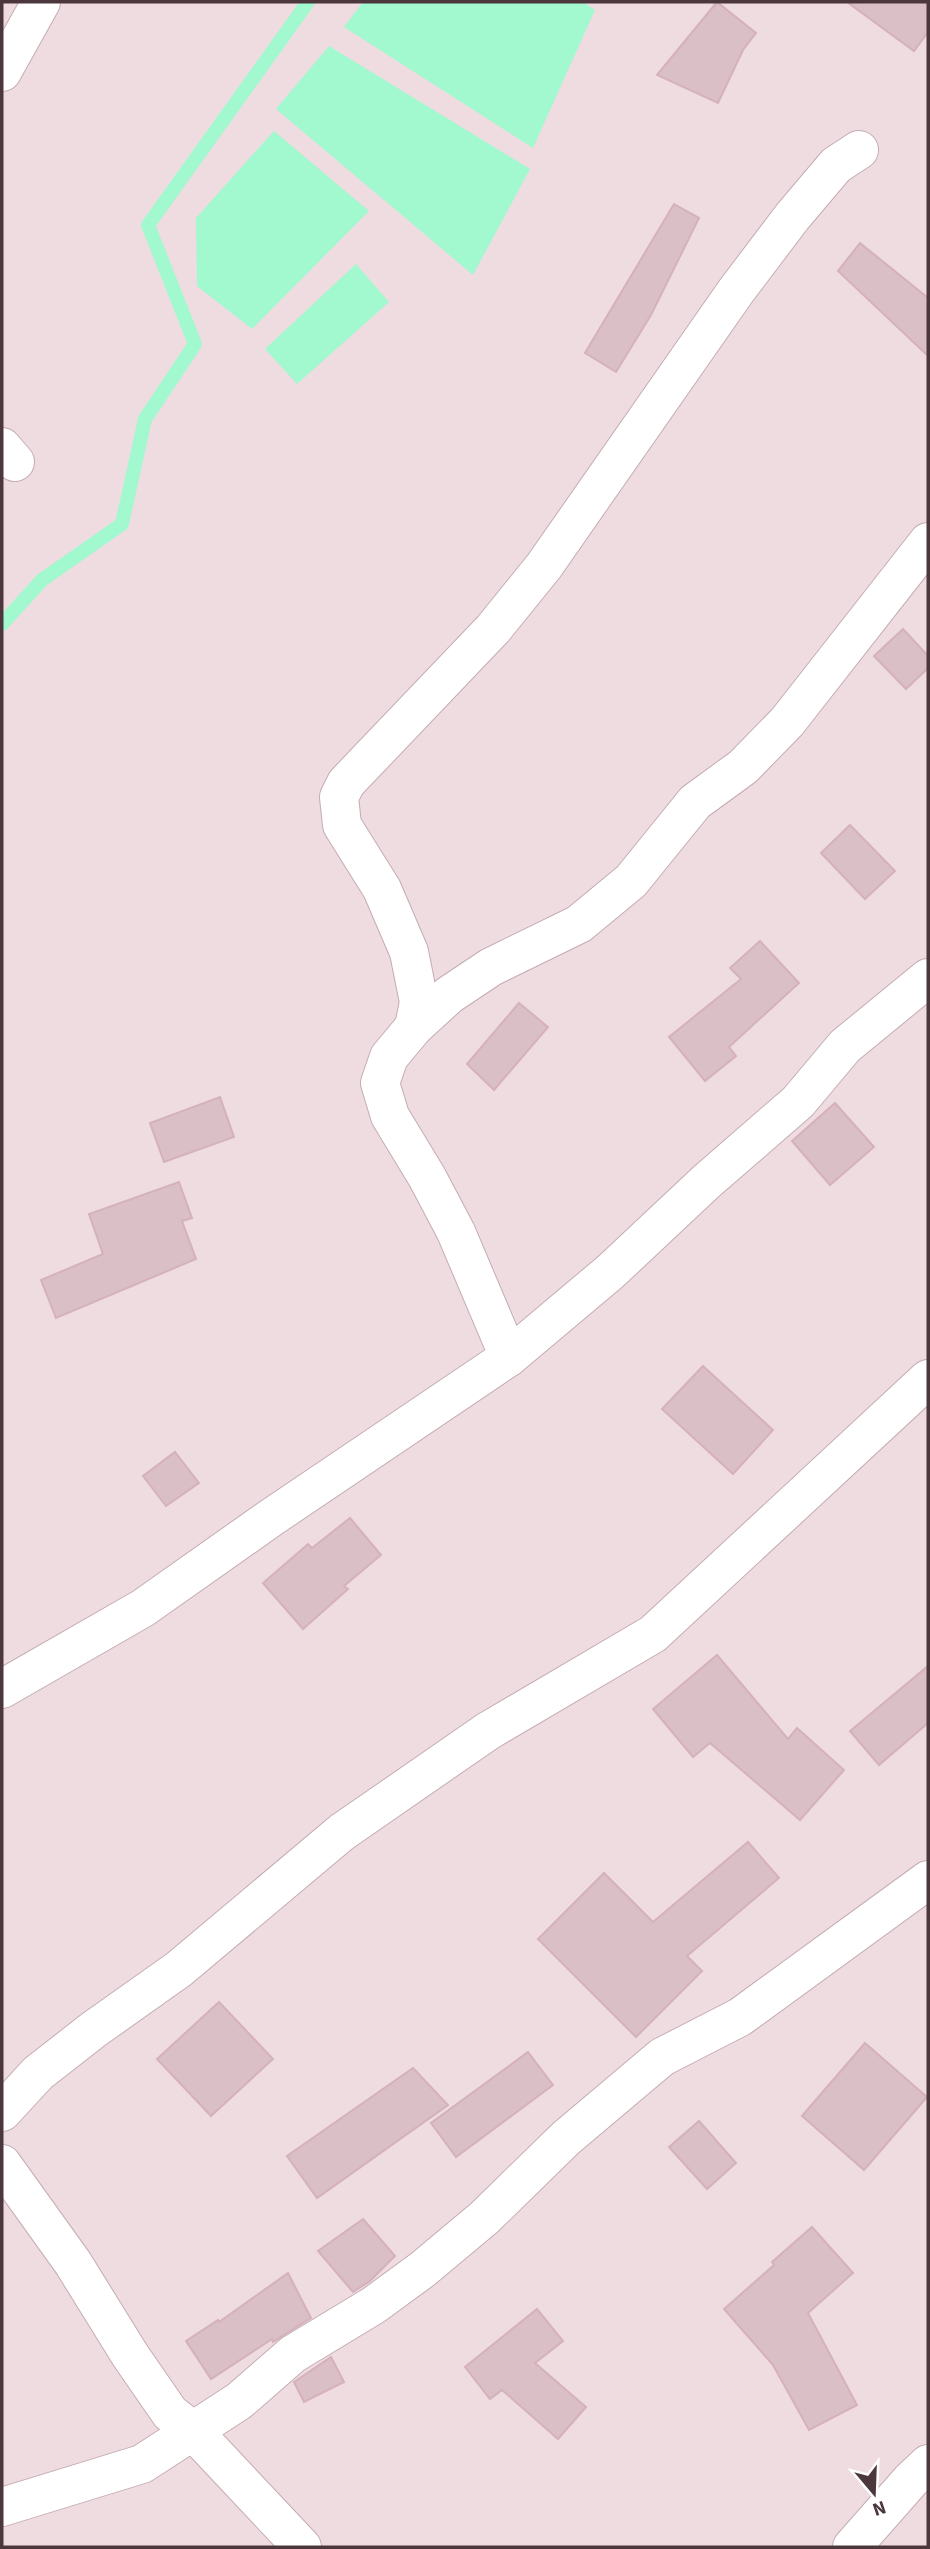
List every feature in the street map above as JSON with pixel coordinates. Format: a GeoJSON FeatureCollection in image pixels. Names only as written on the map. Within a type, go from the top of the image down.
{"type":"FeatureCollection","features":[{"type":"Feature","properties":{"kind":"street"},"geometry":{"type":"LineString","coordinates":[[2,72],[41,2]]}},
{"type":"Feature","properties":{"kind":"street"},"geometry":{"type":"LineString","coordinates":[[414,1027],[419,1002],[409,952],[382,889],[342,825],[339,797],[346,783],[493,628],[544,566],[736,291],[792,217],[836,164],[859,150]]}},
{"type":"Feature","properties":{"kind":"street"},"geometry":{"type":"LineString","coordinates":[[509,1357],[456,1232],[390,1116],[380,1083],[389,1058],[414,1027],[449,995],[491,967],[579,924],[631,880],[695,802],[743,767],[787,722],[928,542]]}},
{"type":"Feature","properties":{"kind":"street"},"geometry":{"type":"LineString","coordinates":[[2,1689],[143,1608],[509,1357],[610,1272],[707,1181],[798,1102],[845,1046],[928,978]]}},
{"type":"Feature","properties":{"kind":"street"},"geometry":{"type":"LineString","coordinates":[[2,2112],[38,2073],[179,1969],[342,1832],[488,1731],[653,1634],[928,1379]]}},
{"type":"Feature","properties":{"kind":"street"},"geometry":{"type":"LineString","coordinates":[[2,2507],[142,2464],[239,2401],[293,2354],[374,2305],[423,2269],[484,2218],[566,2138],[662,2057],[740,2017],[928,1880]]}},
{"type":"Feature","properties":{"kind":"street"},"geometry":{"type":"LineString","coordinates":[[2,2164],[73,2263],[130,2356],[170,2413],[192,2431],[302,2547]]}},
{"type":"Feature","properties":{"kind":"street"},"geometry":{"type":"LineString","coordinates":[[852,2547],[928,2463]]}},
{"type":"Feature","properties":{"kind":"shaded area"},"geometry":{"type":"Polygon","coordinates":[[[2,2],[928,2],[928,2547],[2,2547],[2,2]]]}},
{"type":"Feature","properties":{"kind":"shaded area"},"geometry":{"type":"Polygon","coordinates":[[[363,2],[583,2],[595,10],[533,148],[344,27],[363,2]]]}},
{"type":"Feature","properties":{"kind":"shaded area"},"geometry":{"type":"Polygon","coordinates":[[[329,46],[530,169],[473,275],[276,109],[329,46]]]}},
{"type":"Feature","properties":{"kind":"shaded area"},"geometry":{"type":"Polygon","coordinates":[[[274,131],[369,211],[252,329],[197,286],[196,218],[274,131]]]}},
{"type":"Feature","properties":{"kind":"shaded area"},"geometry":{"type":"Polygon","coordinates":[[[356,264],[389,302],[297,384],[265,349],[356,264]]]}},
{"type":"Feature","properties":{"kind":"building"},"geometry":{"type":"Polygon","coordinates":[[[717,2],[756,33],[743,50],[718,103],[657,75],[717,2]]]}},
{"type":"Feature","properties":{"kind":"building"},"geometry":{"type":"Polygon","coordinates":[[[847,2],[928,2],[928,32],[914,51],[847,2]]]}},
{"type":"Feature","properties":{"kind":"building"},"geometry":{"type":"Polygon","coordinates":[[[674,204],[699,218],[651,315],[616,372],[585,353],[674,204]]]}},
{"type":"Feature","properties":{"kind":"building"},"geometry":{"type":"Polygon","coordinates":[[[860,243],[928,298],[928,356],[838,271],[860,243]]]}},
{"type":"Feature","properties":{"kind":"building"},"geometry":{"type":"Polygon","coordinates":[[[903,629],[928,656],[928,668],[906,689],[874,656],[903,629]]]}},
{"type":"Feature","properties":{"kind":"building"},"geometry":{"type":"Polygon","coordinates":[[[850,825],[895,871],[865,899],[821,853],[850,825]]]}},
{"type":"Feature","properties":{"kind":"building"},"geometry":{"type":"Polygon","coordinates":[[[760,941],[799,983],[729,1047],[736,1056],[705,1081],[669,1037],[741,979],[730,968],[760,941]]]}},
{"type":"Feature","properties":{"kind":"building"},"geometry":{"type":"Polygon","coordinates":[[[519,1003],[548,1027],[494,1090],[467,1064],[519,1003]]]}},
{"type":"Feature","properties":{"kind":"building"},"geometry":{"type":"Polygon","coordinates":[[[220,1097],[234,1137],[164,1162],[150,1123],[220,1097]]]}},
{"type":"Feature","properties":{"kind":"building"},"geometry":{"type":"Polygon","coordinates":[[[835,1103],[874,1147],[830,1185],[792,1141],[835,1103]]]}},
{"type":"Feature","properties":{"kind":"building"},"geometry":{"type":"Polygon","coordinates":[[[179,1182],[192,1218],[182,1221],[196,1259],[56,1318],[41,1280],[103,1254],[89,1214],[179,1182]]]}},
{"type":"Feature","properties":{"kind":"building"},"geometry":{"type":"Polygon","coordinates":[[[703,1366],[773,1430],[733,1474],[662,1409],[703,1366]]]}},
{"type":"Feature","properties":{"kind":"building"},"geometry":{"type":"Polygon","coordinates":[[[175,1452],[199,1483],[166,1506],[143,1476],[175,1452]]]}},
{"type":"Feature","properties":{"kind":"building"},"geometry":{"type":"Polygon","coordinates":[[[350,1518],[381,1555],[344,1586],[348,1589],[303,1629],[263,1583],[308,1544],[312,1548],[350,1518]]]}},
{"type":"Feature","properties":{"kind":"building"},"geometry":{"type":"Polygon","coordinates":[[[717,1655],[788,1739],[797,1728],[844,1770],[800,1820],[710,1743],[693,1757],[653,1709],[717,1655]]]}},
{"type":"Feature","properties":{"kind":"building"},"geometry":{"type":"Polygon","coordinates":[[[928,1666],[928,1723],[879,1765],[850,1731],[928,1666]]]}},
{"type":"Feature","properties":{"kind":"building"},"geometry":{"type":"Polygon","coordinates":[[[748,1842],[779,1878],[687,1956],[702,1971],[636,2037],[538,1939],[604,1873],[653,1922],[748,1842]]]}},
{"type":"Feature","properties":{"kind":"building"},"geometry":{"type":"Polygon","coordinates":[[[219,2002],[273,2059],[211,2116],[157,2059],[219,2002]]]}},
{"type":"Feature","properties":{"kind":"building"},"geometry":{"type":"Polygon","coordinates":[[[865,2043],[927,2097],[864,2170],[802,2116],[865,2043]]]}},
{"type":"Feature","properties":{"kind":"building"},"geometry":{"type":"Polygon","coordinates":[[[528,2052],[553,2085],[456,2157],[431,2123],[528,2052]]]}},
{"type":"Feature","properties":{"kind":"building"},"geometry":{"type":"Polygon","coordinates":[[[413,2068],[448,2105],[317,2198],[287,2156],[413,2068]]]}},
{"type":"Feature","properties":{"kind":"building"},"geometry":{"type":"Polygon","coordinates":[[[699,2121],[736,2163],[707,2189],[669,2147],[699,2121]]]}},
{"type":"Feature","properties":{"kind":"building"},"geometry":{"type":"Polygon","coordinates":[[[363,2219],[395,2256],[370,2281],[353,2292],[318,2251],[363,2219]]]}},
{"type":"Feature","properties":{"kind":"building"},"geometry":{"type":"Polygon","coordinates":[[[812,2227],[853,2273],[808,2313],[857,2405],[809,2430],[773,2365],[724,2309],[812,2227]]]}},
{"type":"Feature","properties":{"kind":"building"},"geometry":{"type":"Polygon","coordinates":[[[288,2273],[311,2318],[273,2342],[272,2339],[211,2379],[186,2341],[218,2320],[219,2322],[288,2273]]]}},
{"type":"Feature","properties":{"kind":"building"},"geometry":{"type":"Polygon","coordinates":[[[537,2309],[563,2341],[535,2363],[586,2407],[558,2439],[502,2390],[490,2399],[465,2367],[537,2309]]]}},
{"type":"Feature","properties":{"kind":"building"},"geometry":{"type":"Polygon","coordinates":[[[331,2357],[344,2382],[304,2402],[294,2382],[331,2357]]]}},
{"type":"Feature","properties":{"kind":"waterway"},"geometry":{"type":"LineString","coordinates":[[2,624],[42,580],[122,524],[145,419],[195,344],[148,225],[308,2]]}}]}
